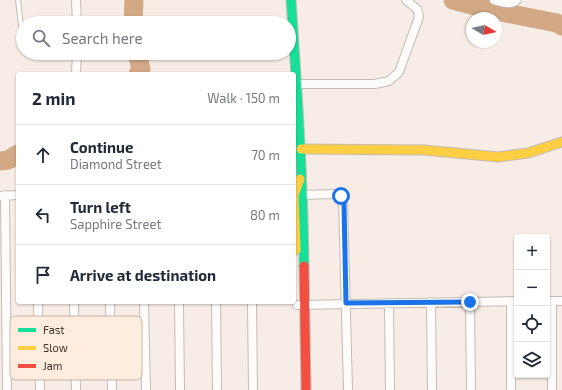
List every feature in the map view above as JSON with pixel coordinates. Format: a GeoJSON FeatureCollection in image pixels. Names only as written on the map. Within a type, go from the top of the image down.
{"type":"FeatureCollection","features":[{"type":"Feature","properties":{"kind":"street"},"geometry":{"type":"LineString","coordinates":[[76,0],[77,16]]}},
{"type":"Feature","properties":{"kind":"street"},"geometry":{"type":"LineString","coordinates":[[291,0],[292,16]]}},
{"type":"Feature","properties":{"kind":"street"},"geometry":{"type":"LineString","coordinates":[[297,84],[375,84],[389,81],[399,72],[419,17],[417,9],[406,0]]}},
{"type":"Feature","properties":{"kind":"street"},"geometry":{"type":"LineString","coordinates":[[494,0],[514,3],[517,0]]}},
{"type":"Feature","properties":{"kind":"street"},"geometry":{"type":"LineString","coordinates":[[76,60],[76,72]]}},
{"type":"Feature","properties":{"kind":"street"},"geometry":{"type":"LineString","coordinates":[[295,60],[297,84],[296,97],[301,149],[300,178],[297,195],[306,390]]}},
{"type":"Feature","properties":{"kind":"street"},"geometry":{"type":"LineString","coordinates":[[301,149],[424,150],[498,157],[528,153],[562,142]]}},
{"type":"Feature","properties":{"kind":"street"},"geometry":{"type":"LineString","coordinates":[[297,195],[336,194],[341,196],[343,200],[348,390]]}},
{"type":"Feature","properties":{"kind":"street"},"geometry":{"type":"LineString","coordinates":[[7,390],[3,196],[16,195]]}},
{"type":"Feature","properties":{"kind":"street"},"geometry":{"type":"LineString","coordinates":[[301,304],[514,301],[511,390]]}},
{"type":"Feature","properties":{"kind":"street"},"geometry":{"type":"LineString","coordinates":[[552,390],[550,301],[562,301]]}},
{"type":"Feature","properties":{"kind":"street"},"geometry":{"type":"LineString","coordinates":[[431,302],[432,390]]}},
{"type":"Feature","properties":{"kind":"street"},"geometry":{"type":"LineString","coordinates":[[470,302],[471,390]]}},
{"type":"Feature","properties":{"kind":"street"},"geometry":{"type":"LineString","coordinates":[[389,303],[390,390]]}},
{"type":"Feature","properties":{"kind":"street"},"geometry":{"type":"LineString","coordinates":[[38,304],[38,316]]}},
{"type":"Feature","properties":{"kind":"street"},"geometry":{"type":"LineString","coordinates":[[74,304],[74,316]]}},
{"type":"Feature","properties":{"kind":"street"},"geometry":{"type":"LineString","coordinates":[[110,304],[110,316]]}},
{"type":"Feature","properties":{"kind":"street"},"geometry":{"type":"LineString","coordinates":[[144,304],[146,390]]}},
{"type":"Feature","properties":{"kind":"street"},"geometry":{"type":"LineString","coordinates":[[179,304],[180,390]]}},
{"type":"Feature","properties":{"kind":"street"},"geometry":{"type":"LineString","coordinates":[[216,304],[217,390]]}},
{"type":"Feature","properties":{"kind":"street"},"geometry":{"type":"LineString","coordinates":[[252,304],[253,390]]}},
{"type":"Feature","properties":{"kind":"street"},"geometry":{"type":"LineString","coordinates":[[298,390],[301,304]]}},
{"type":"Feature","properties":{"kind":"street"},"geometry":{"type":"LineString","coordinates":[[40,380],[40,390]]}},
{"type":"Feature","properties":{"kind":"street"},"geometry":{"type":"LineString","coordinates":[[76,380],[76,390]]}},
{"type":"Feature","properties":{"kind":"street"},"geometry":{"type":"LineString","coordinates":[[112,380],[112,390]]}},
{"type":"Feature","properties":{"kind":"lane"},"geometry":{"type":"LineString","coordinates":[[18,0],[20,16]]}},
{"type":"Feature","properties":{"kind":"waterway"},"geometry":{"type":"LineString","coordinates":[[133,16],[134,0]]}},
{"type":"Feature","properties":{"kind":"waterway"},"geometry":{"type":"LineString","coordinates":[[453,0],[491,10],[557,23],[562,26]]}},
{"type":"Feature","properties":{"kind":"waterway"},"geometry":{"type":"LineString","coordinates":[[139,60],[141,69],[139,72]]}},
{"type":"Feature","properties":{"kind":"waterway"},"geometry":{"type":"LineString","coordinates":[[0,161],[8,160],[16,155]]}},
{"type":"Feature","properties":{"kind":"traffic: fast"},"geometry":{"type":"LineString","coordinates":[[291,0],[292,16]]}},
{"type":"Feature","properties":{"kind":"traffic: fast"},"geometry":{"type":"LineString","coordinates":[[295,60],[295,72]]}},
{"type":"Feature","properties":{"kind":"traffic: fast"},"geometry":{"type":"LineString","coordinates":[[296,83],[301,166],[304,266]]}},
{"type":"Feature","properties":{"kind":"traffic: slow"},"geometry":{"type":"LineString","coordinates":[[301,149],[424,150],[498,157],[528,153],[562,142]]}},
{"type":"Feature","properties":{"kind":"traffic: slow"},"geometry":{"type":"LineString","coordinates":[[296,190],[300,179]]}},
{"type":"Feature","properties":{"kind":"traffic: jam"},"geometry":{"type":"LineString","coordinates":[[304,266],[306,390]]}},
{"type":"Feature","properties":{"kind":"route"},"geometry":{"type":"LineString","coordinates":[[341,196],[344,204],[346,303],[470,302]]}}]}
